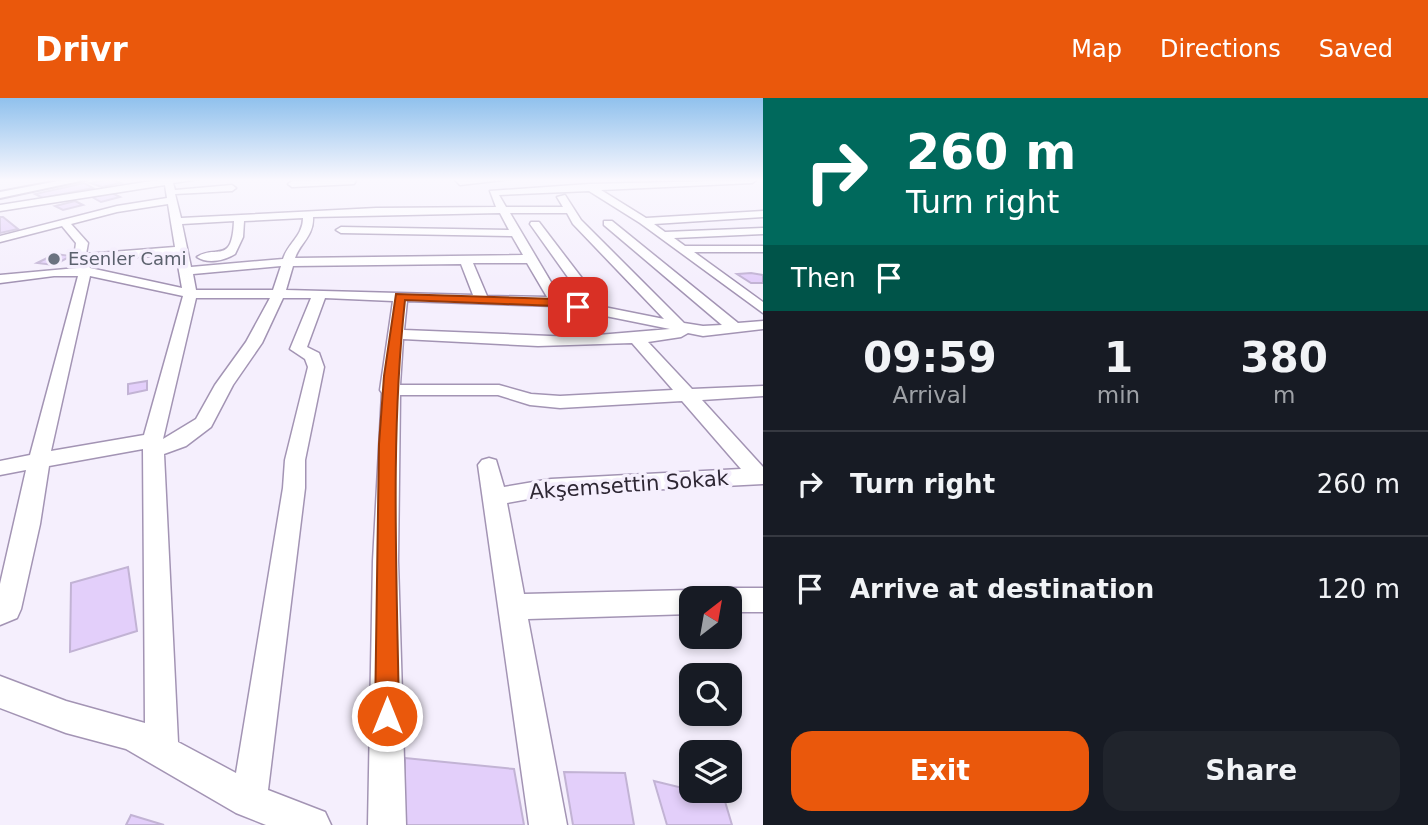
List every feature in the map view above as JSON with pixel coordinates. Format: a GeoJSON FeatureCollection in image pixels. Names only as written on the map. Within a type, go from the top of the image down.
{"type":"FeatureCollection","features":[{"type":"Feature","properties":{"kind":"street"},"geometry":{"type":"LineString","coordinates":[[0,239],[102,213]]}},
{"type":"Feature","properties":{"kind":"street"},"geometry":{"type":"LineString","coordinates":[[176,760],[153,445],[190,294],[177,213]]}},
{"type":"Feature","properties":{"kind":"street"},"geometry":{"type":"LineString","coordinates":[[228,213],[238,216],[325,213]]}},
{"type":"Feature","properties":{"kind":"street"},"geometry":{"type":"LineString","coordinates":[[504,213],[556,302]]}},
{"type":"Feature","properties":{"kind":"street"},"geometry":{"type":"LineString","coordinates":[[395,334],[576,344],[638,340],[681,332],[680,327],[608,255],[572,213]]}},
{"type":"Feature","properties":{"kind":"street"},"geometry":{"type":"LineString","coordinates":[[631,213],[763,309]]}},
{"type":"Feature","properties":{"kind":"street"},"geometry":{"type":"LineString","coordinates":[[0,468],[179,441],[204,423],[224,386],[254,343],[278,295],[292,249],[301,243],[310,222],[308,214]]}},
{"type":"Feature","properties":{"kind":"street"},"geometry":{"type":"LineString","coordinates":[[644,221],[763,214]]}},
{"type":"Feature","properties":{"kind":"street"},"geometry":{"type":"LineString","coordinates":[[184,260],[228,254],[233,250],[239,228],[238,216]]}},
{"type":"Feature","properties":{"kind":"street"},"geometry":{"type":"LineString","coordinates":[[2,611],[28,524],[39,460],[82,265],[82,243],[65,223]]}},
{"type":"Feature","properties":{"kind":"street"},"geometry":{"type":"LineString","coordinates":[[608,223],[735,328]]}},
{"type":"Feature","properties":{"kind":"street"},"geometry":{"type":"LineString","coordinates":[[535,224],[600,312]]}},
{"type":"Feature","properties":{"kind":"street"},"geometry":{"type":"LineString","coordinates":[[341,230],[516,233]]}},
{"type":"Feature","properties":{"kind":"street"},"geometry":{"type":"LineString","coordinates":[[663,234],[763,231]]}},
{"type":"Feature","properties":{"kind":"street"},"geometry":{"type":"LineString","coordinates":[[683,249],[763,249]]}},
{"type":"Feature","properties":{"kind":"street"},"geometry":{"type":"LineString","coordinates":[[433,250],[530,255]]}},
{"type":"Feature","properties":{"kind":"street"},"geometry":{"type":"LineString","coordinates":[[1,282],[82,265],[184,260],[466,260],[530,255]]}},
{"type":"Feature","properties":{"kind":"street"},"geometry":{"type":"LineString","coordinates":[[466,260],[482,300]]}},
{"type":"Feature","properties":{"kind":"street"},"geometry":{"type":"LineString","coordinates":[[82,265],[190,294],[320,294],[556,302],[703,331],[763,325]]}},
{"type":"Feature","properties":{"kind":"street"},"geometry":{"type":"LineString","coordinates":[[249,800],[294,488],[295,460],[316,367],[313,356],[298,349],[320,294]]}},
{"type":"Feature","properties":{"kind":"street"},"geometry":{"type":"LineString","coordinates":[[387,825],[387,444],[400,297]]}},
{"type":"Feature","properties":{"kind":"street"},"geometry":{"type":"LineString","coordinates":[[638,340],[761,476]]}},
{"type":"Feature","properties":{"kind":"street"},"geometry":{"type":"LineString","coordinates":[[390,390],[499,390],[530,399],[560,402],[763,391]]}},
{"type":"Feature","properties":{"kind":"street"},"geometry":{"type":"LineString","coordinates":[[489,465],[548,825]]}},
{"type":"Feature","properties":{"kind":"street","name":"Akşemsettin Sokak"},"geometry":{"type":"LineString","coordinates":[[495,498],[551,487],[761,476]]}},
{"type":"Feature","properties":{"kind":"street"},"geometry":{"type":"LineString","coordinates":[[742,600],[763,600]]}},
{"type":"Feature","properties":{"kind":"street"},"geometry":{"type":"LineString","coordinates":[[513,607],[679,602]]}},
{"type":"Feature","properties":{"kind":"street"},"geometry":{"type":"LineString","coordinates":[[0,692],[66,717],[132,734],[249,800],[312,825]]}},
{"type":"Feature","properties":{"kind":"building"},"geometry":{"type":"Polygon","coordinates":[[[0,217],[3,217],[18,229],[0,233],[0,217]]]}},
{"type":"Feature","properties":{"kind":"building","name":"Esenler Cami"},"geometry":{"type":"Polygon","coordinates":[[[55,254],[71,256],[54,265],[37,263],[55,254]]]}},
{"type":"Feature","properties":{"kind":"building"},"geometry":{"type":"Polygon","coordinates":[[[737,274],[763,275],[763,283],[751,283],[737,274]]]}},
{"type":"Feature","properties":{"kind":"building"},"geometry":{"type":"Polygon","coordinates":[[[147,381],[147,390],[128,394],[128,384],[147,381]]]}},
{"type":"Feature","properties":{"kind":"building"},"geometry":{"type":"Polygon","coordinates":[[[128,567],[137,631],[70,652],[71,583],[128,567]]]}},
{"type":"Feature","properties":{"kind":"building"},"geometry":{"type":"Polygon","coordinates":[[[405,758],[514,769],[524,825],[404,825],[405,758]]]}},
{"type":"Feature","properties":{"kind":"building"},"geometry":{"type":"Polygon","coordinates":[[[564,772],[625,773],[634,825],[573,825],[564,772]]]}},
{"type":"Feature","properties":{"kind":"building"},"geometry":{"type":"Polygon","coordinates":[[[654,781],[679,787],[679,803],[725,803],[732,825],[667,825],[654,781]]]}},
{"type":"Feature","properties":{"kind":"building"},"geometry":{"type":"Polygon","coordinates":[[[131,815],[164,825],[126,825],[131,815]]]}},
{"type":"Feature","properties":{"kind":"place","name":"Esenler Cami"},"geometry":{"type":"Point","coordinates":[54,259]}},
{"type":"Feature","properties":{"kind":"route"},"geometry":{"type":"LineString","coordinates":[[387,716],[387,444],[390,376],[400,297],[556,302],[578,307]]}}]}
